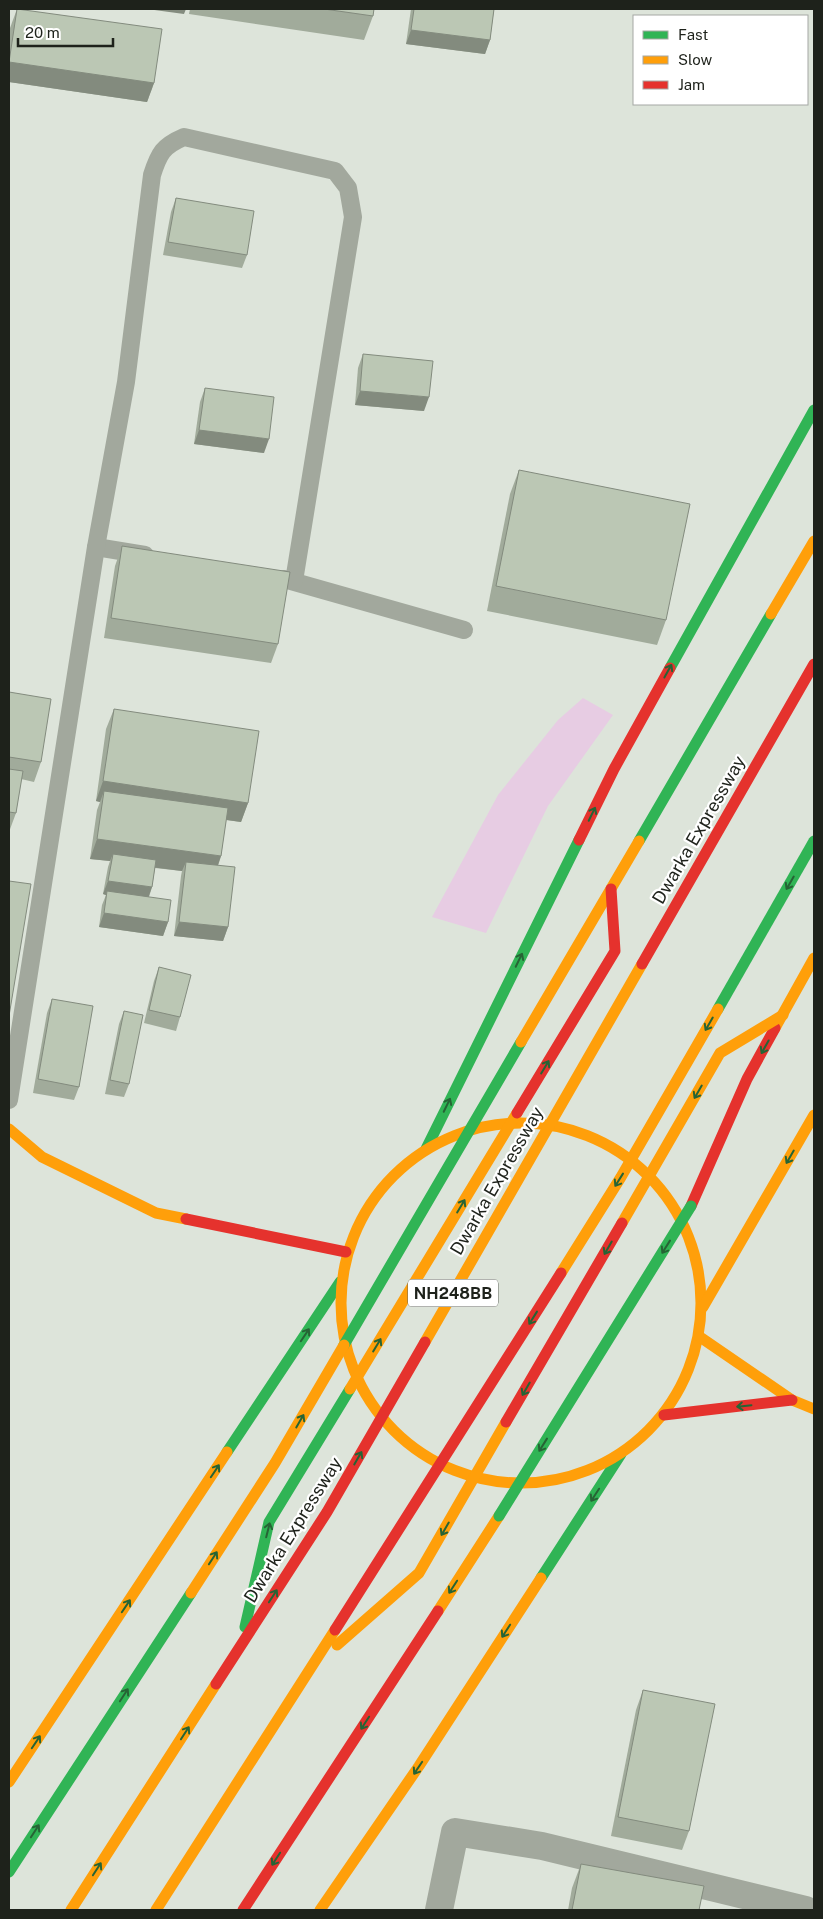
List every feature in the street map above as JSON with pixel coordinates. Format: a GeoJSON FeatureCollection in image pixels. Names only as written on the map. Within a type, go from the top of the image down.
{"type":"FeatureCollection","features":[{"type":"Feature","properties":{"kind":"main road"},"geometry":{"type":"LineString","coordinates":[[426,1149],[614,768],[814,410]]}},
{"type":"Feature","properties":{"kind":"main road"},"geometry":{"type":"LineString","coordinates":[[9,1872],[275,1464],[814,541]]}},
{"type":"Feature","properties":{"kind":"main road","name":"Dwarka Expressway"},"geometry":{"type":"LineString","coordinates":[[71,1910],[327,1512],[814,664]]}},
{"type":"Feature","properties":{"kind":"main road"},"geometry":{"type":"LineString","coordinates":[[156,1910],[314,1665],[621,1177],[814,841]]}},
{"type":"Feature","properties":{"kind":"main road"},"geometry":{"type":"LineString","coordinates":[[241,1646],[270,1522],[615,951],[612,889]]}},
{"type":"Feature","properties":{"kind":"main road"},"geometry":{"type":"LineString","coordinates":[[243,1910],[499,1516],[691,1206],[747,1079],[814,958]]}},
{"type":"Feature","properties":{"kind":"main road"},"geometry":{"type":"LineString","coordinates":[[314,1665],[419,1573],[720,1053],[783,1014]]}},
{"type":"Feature","properties":{"kind":"main road"},"geometry":{"type":"LineString","coordinates":[[703,1307],[814,1115]]}},
{"type":"Feature","properties":{"kind":"main road"},"geometry":{"type":"LineString","coordinates":[[320,1910],[424,1757],[621,1454],[664,1415],[686,1379],[700,1337],[703,1307],[696,1252],[672,1202],[635,1161],[586,1134],[532,1122],[477,1127],[426,1149],[399,1169],[376,1194],[358,1222],[346,1252],[340,1282],[343,1341],[364,1395],[402,1440],[452,1471],[509,1484],[567,1478],[621,1454]]}},
{"type":"Feature","properties":{"kind":"main road"},"geometry":{"type":"LineString","coordinates":[[9,1130],[42,1158]]}},
{"type":"Feature","properties":{"kind":"main road"},"geometry":{"type":"LineString","coordinates":[[17,1153],[42,1158],[156,1213],[346,1252]]}},
{"type":"Feature","properties":{"kind":"main road"},"geometry":{"type":"LineString","coordinates":[[9,1782],[340,1282]]}},
{"type":"Feature","properties":{"kind":"main road"},"geometry":{"type":"LineString","coordinates":[[700,1337],[792,1400],[814,1408]]}},
{"type":"Feature","properties":{"kind":"main road"},"geometry":{"type":"LineString","coordinates":[[664,1415],[792,1400]]}},
{"type":"Feature","properties":{"kind":"street"},"geometry":{"type":"LineString","coordinates":[[439,1910],[455,1832],[542,1846],[806,1910]]}},
{"type":"Feature","properties":{"kind":"lane"},"geometry":{"type":"LineString","coordinates":[[9,1100],[96,547],[126,382],[152,175],[159,154],[171,143],[184,138],[334,171],[348,188],[353,217],[294,581]]}},
{"type":"Feature","properties":{"kind":"lane"},"geometry":{"type":"LineString","coordinates":[[96,547],[162,558]]}},
{"type":"Feature","properties":{"kind":"lane"},"geometry":{"type":"LineString","coordinates":[[266,576],[294,581],[464,630]]}},
{"type":"Feature","properties":{"kind":"shaded area"},"geometry":{"type":"Polygon","coordinates":[[[583,698],[613,715],[548,806],[486,933],[432,917],[498,795],[558,720],[583,698]]]}},
{"type":"Feature","properties":{"kind":"building"},"geometry":{"type":"Polygon","coordinates":[[[17,9],[162,29],[154,83],[9,62],[17,9]]]}},
{"type":"Feature","properties":{"kind":"building"},"geometry":{"type":"Polygon","coordinates":[[[324,9],[374,9],[373,16],[324,9]]]}},
{"type":"Feature","properties":{"kind":"building"},"geometry":{"type":"Polygon","coordinates":[[[414,9],[494,9],[490,40],[411,30],[414,9]]]}},
{"type":"Feature","properties":{"kind":"building"},"geometry":{"type":"Polygon","coordinates":[[[176,198],[254,211],[247,255],[168,242],[176,198]]]}},
{"type":"Feature","properties":{"kind":"building"},"geometry":{"type":"Polygon","coordinates":[[[363,354],[433,361],[429,397],[360,391],[363,354]]]}},
{"type":"Feature","properties":{"kind":"building"},"geometry":{"type":"Polygon","coordinates":[[[205,388],[274,397],[269,439],[199,430],[205,388]]]}},
{"type":"Feature","properties":{"kind":"building"},"geometry":{"type":"Polygon","coordinates":[[[519,470],[690,504],[666,620],[496,586],[519,470]]]}},
{"type":"Feature","properties":{"kind":"building"},"geometry":{"type":"Polygon","coordinates":[[[122,546],[290,572],[278,644],[111,618],[122,546]]]}},
{"type":"Feature","properties":{"kind":"building"},"geometry":{"type":"Polygon","coordinates":[[[9,692],[51,699],[41,762],[9,757],[9,692]]]}},
{"type":"Feature","properties":{"kind":"building"},"geometry":{"type":"Polygon","coordinates":[[[114,709],[259,731],[248,803],[103,781],[114,709]]]}},
{"type":"Feature","properties":{"kind":"building"},"geometry":{"type":"Polygon","coordinates":[[[9,769],[23,771],[16,813],[9,812],[9,769]]]}},
{"type":"Feature","properties":{"kind":"building"},"geometry":{"type":"Polygon","coordinates":[[[104,791],[228,808],[221,856],[97,839],[104,791]]]}},
{"type":"Feature","properties":{"kind":"building"},"geometry":{"type":"Polygon","coordinates":[[[113,854],[156,860],[152,887],[108,881],[113,854]]]}},
{"type":"Feature","properties":{"kind":"building"},"geometry":{"type":"Polygon","coordinates":[[[186,862],[235,867],[228,927],[179,922],[186,862]]]}},
{"type":"Feature","properties":{"kind":"building"},"geometry":{"type":"Polygon","coordinates":[[[9,881],[31,884],[9,1016],[9,881]]]}},
{"type":"Feature","properties":{"kind":"building"},"geometry":{"type":"Polygon","coordinates":[[[107,891],[171,900],[168,922],[104,913],[107,891]]]}},
{"type":"Feature","properties":{"kind":"building"},"geometry":{"type":"Polygon","coordinates":[[[159,967],[191,975],[180,1017],[149,1010],[159,967]]]}},
{"type":"Feature","properties":{"kind":"building"},"geometry":{"type":"Polygon","coordinates":[[[52,999],[93,1006],[79,1087],[38,1079],[52,999]]]}},
{"type":"Feature","properties":{"kind":"building"},"geometry":{"type":"Polygon","coordinates":[[[124,1011],[143,1015],[129,1084],[110,1080],[124,1011]]]}},
{"type":"Feature","properties":{"kind":"building"},"geometry":{"type":"Polygon","coordinates":[[[643,1690],[715,1704],[689,1831],[618,1817],[643,1690]]]}},
{"type":"Feature","properties":{"kind":"building"},"geometry":{"type":"Polygon","coordinates":[[[581,1864],[704,1886],[699,1910],[572,1910],[581,1864]]]}},
{"type":"Feature","properties":{"kind":"traffic: fast"},"geometry":{"type":"LineString","coordinates":[[670,668],[814,410]]}},
{"type":"Feature","properties":{"kind":"traffic: fast"},"geometry":{"type":"LineString","coordinates":[[639,841],[771,614]]}},
{"type":"Feature","properties":{"kind":"traffic: fast"},"geometry":{"type":"LineString","coordinates":[[426,1149],[579,840]]}},
{"type":"Feature","properties":{"kind":"traffic: fast"},"geometry":{"type":"LineString","coordinates":[[718,1009],[814,841]]}},
{"type":"Feature","properties":{"kind":"traffic: fast"},"geometry":{"type":"LineString","coordinates":[[344,1345],[521,1042]]}},
{"type":"Feature","properties":{"kind":"traffic: fast"},"geometry":{"type":"LineString","coordinates":[[499,1516],[691,1206]]}},
{"type":"Feature","properties":{"kind":"traffic: fast"},"geometry":{"type":"LineString","coordinates":[[227,1452],[340,1282]]}},
{"type":"Feature","properties":{"kind":"traffic: fast"},"geometry":{"type":"LineString","coordinates":[[245,1627],[269,1522],[350,1389]]}},
{"type":"Feature","properties":{"kind":"traffic: fast"},"geometry":{"type":"LineString","coordinates":[[541,1578],[621,1454]]}},
{"type":"Feature","properties":{"kind":"traffic: fast"},"geometry":{"type":"LineString","coordinates":[[9,1872],[191,1593]]}},
{"type":"Feature","properties":{"kind":"traffic: slow"},"geometry":{"type":"LineString","coordinates":[[771,614],[814,541]]}},
{"type":"Feature","properties":{"kind":"traffic: slow"},"geometry":{"type":"LineString","coordinates":[[521,1042],[639,841]]}},
{"type":"Feature","properties":{"kind":"traffic: slow"},"geometry":{"type":"LineString","coordinates":[[775,1028],[814,958]]}},
{"type":"Feature","properties":{"kind":"traffic: slow"},"geometry":{"type":"LineString","coordinates":[[425,1342],[642,964]]}},
{"type":"Feature","properties":{"kind":"traffic: slow"},"geometry":{"type":"LineString","coordinates":[[561,1273],[621,1177],[718,1009]]}},
{"type":"Feature","properties":{"kind":"traffic: slow"},"geometry":{"type":"LineString","coordinates":[[622,1223],[720,1053],[783,1015]]}},
{"type":"Feature","properties":{"kind":"traffic: slow"},"geometry":{"type":"LineString","coordinates":[[350,1389],[517,1113]]}},
{"type":"Feature","properties":{"kind":"traffic: slow"},"geometry":{"type":"LineString","coordinates":[[703,1307],[814,1115]]}},
{"type":"Feature","properties":{"kind":"traffic: slow"},"geometry":{"type":"LineString","coordinates":[[521,1123],[556,1126],[590,1136],[621,1153],[649,1175],[671,1203],[688,1234],[698,1268],[701,1303],[698,1338],[688,1372],[671,1403],[649,1431],[621,1453],[590,1470],[556,1480],[521,1483],[486,1480],[452,1470],[421,1453],[393,1431],[371,1403],[354,1372],[344,1338],[341,1303],[344,1268],[354,1234],[371,1203],[393,1175],[421,1153],[452,1136],[486,1126],[521,1123]]}},
{"type":"Feature","properties":{"kind":"traffic: slow"},"geometry":{"type":"LineString","coordinates":[[9,1129],[42,1157],[156,1213],[186,1219]]}},
{"type":"Feature","properties":{"kind":"traffic: slow"},"geometry":{"type":"LineString","coordinates":[[700,1337],[792,1400],[814,1409]]}},
{"type":"Feature","properties":{"kind":"traffic: slow"},"geometry":{"type":"LineString","coordinates":[[191,1593],[275,1463],[344,1345]]}},
{"type":"Feature","properties":{"kind":"traffic: slow"},"geometry":{"type":"LineString","coordinates":[[337,1645],[419,1573],[506,1422]]}},
{"type":"Feature","properties":{"kind":"traffic: slow"},"geometry":{"type":"LineString","coordinates":[[9,1782],[227,1452]]}},
{"type":"Feature","properties":{"kind":"traffic: slow"},"geometry":{"type":"LineString","coordinates":[[438,1611],[499,1516]]}},
{"type":"Feature","properties":{"kind":"traffic: slow"},"geometry":{"type":"LineString","coordinates":[[320,1910],[419,1766],[541,1578]]}},
{"type":"Feature","properties":{"kind":"traffic: slow"},"geometry":{"type":"LineString","coordinates":[[156,1910],[335,1630]]}},
{"type":"Feature","properties":{"kind":"traffic: slow"},"geometry":{"type":"LineString","coordinates":[[71,1910],[216,1684]]}},
{"type":"Feature","properties":{"kind":"traffic: jam"},"geometry":{"type":"LineString","coordinates":[[642,964],[814,664]]}},
{"type":"Feature","properties":{"kind":"traffic: jam"},"geometry":{"type":"LineString","coordinates":[[579,840],[614,769],[670,668]]}},
{"type":"Feature","properties":{"kind":"traffic: jam"},"geometry":{"type":"LineString","coordinates":[[517,1113],[615,951],[611,889]]}},
{"type":"Feature","properties":{"kind":"traffic: jam"},"geometry":{"type":"LineString","coordinates":[[691,1206],[747,1079],[775,1028]]}},
{"type":"Feature","properties":{"kind":"traffic: jam"},"geometry":{"type":"LineString","coordinates":[[186,1219],[346,1252]]}},
{"type":"Feature","properties":{"kind":"traffic: jam"},"geometry":{"type":"LineString","coordinates":[[506,1422],[622,1223]]}},
{"type":"Feature","properties":{"kind":"traffic: jam"},"geometry":{"type":"LineString","coordinates":[[335,1630],[561,1273]]}},
{"type":"Feature","properties":{"kind":"traffic: jam"},"geometry":{"type":"LineString","coordinates":[[216,1684],[327,1512],[425,1342]]}},
{"type":"Feature","properties":{"kind":"traffic: jam"},"geometry":{"type":"LineString","coordinates":[[664,1415],[792,1400]]}},
{"type":"Feature","properties":{"kind":"traffic: jam"},"geometry":{"type":"LineString","coordinates":[[243,1910],[438,1611]]}}]}
